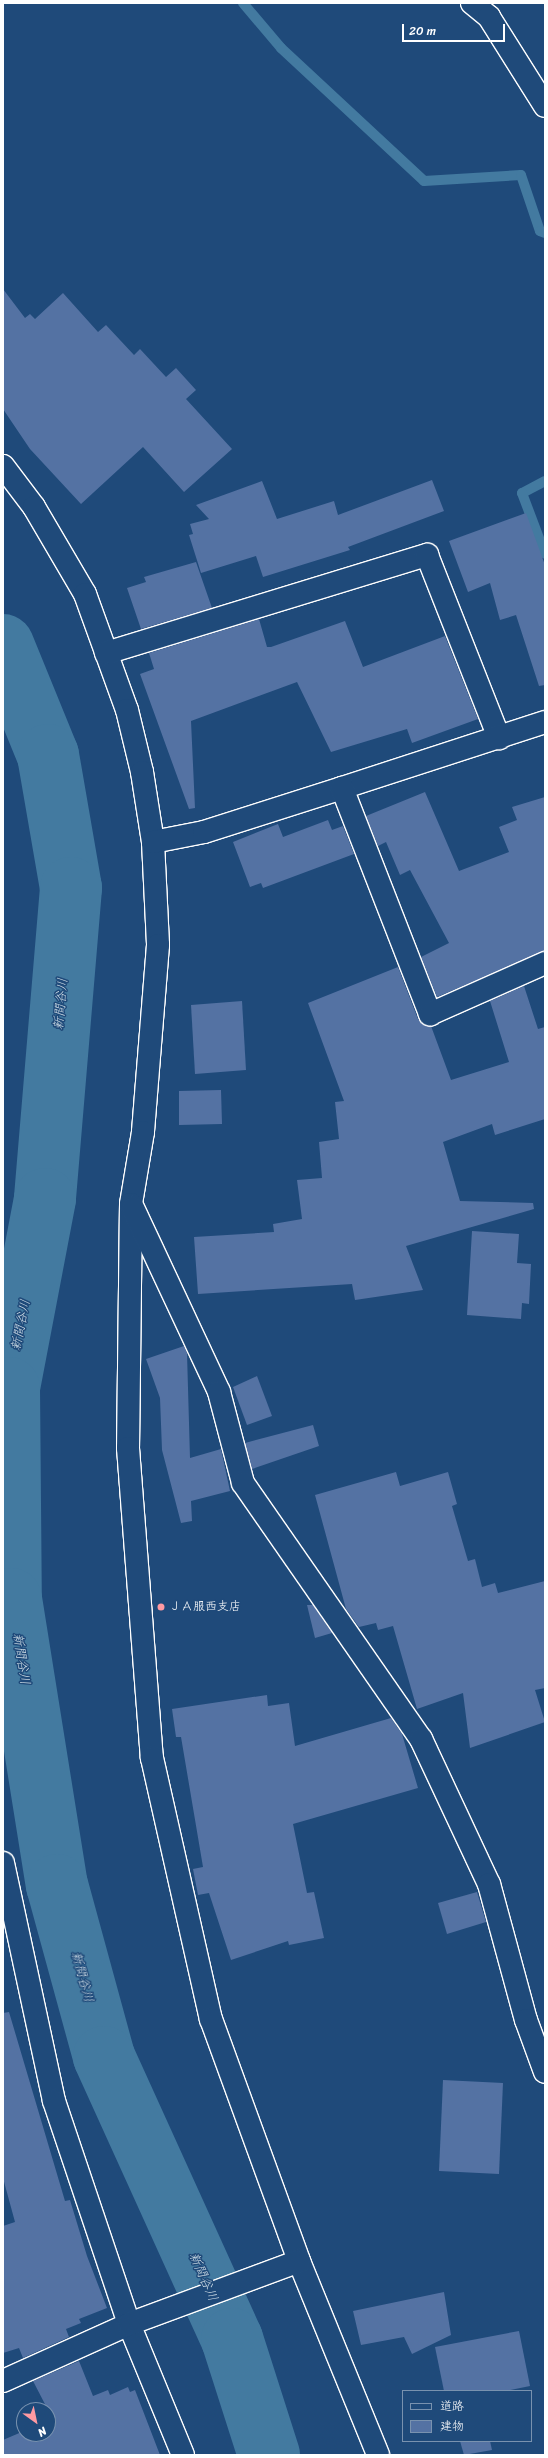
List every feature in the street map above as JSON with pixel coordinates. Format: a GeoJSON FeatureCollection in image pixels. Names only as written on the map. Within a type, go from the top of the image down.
{"type":"FeatureCollection","features":[{"type":"Feature","properties":{"kind":"street"},"geometry":{"type":"LineString","coordinates":[[472,3],[489,17],[545,106]]}},
{"type":"Feature","properties":{"kind":"street"},"geometry":{"type":"LineString","coordinates":[[3,466],[34,507],[85,594],[127,710],[142,772],[153,842],[158,945],[143,1132],[131,1204],[128,1448],[152,1758],[211,2019],[299,2261],[378,2455]]}},
{"type":"Feature","properties":{"kind":"street"},"geometry":{"type":"LineString","coordinates":[[106,653],[427,555],[499,738]]}},
{"type":"Feature","properties":{"kind":"street"},"geometry":{"type":"LineString","coordinates":[[153,842],[204,832],[545,722]]}},
{"type":"Feature","properties":{"kind":"street"},"geometry":{"type":"LineString","coordinates":[[342,788],[430,1014],[545,963]]}},
{"type":"Feature","properties":{"kind":"street"},"geometry":{"type":"LineString","coordinates":[[131,1204],[219,1392],[243,1483],[424,1746],[488,1884],[526,2020],[545,2072]]}},
{"type":"Feature","properties":{"kind":"street"},"geometry":{"type":"LineString","coordinates":[[3,1864],[54,2101],[129,2324],[183,2455]]}},
{"type":"Feature","properties":{"kind":"street"},"geometry":{"type":"LineString","coordinates":[[3,2381],[129,2324],[299,2261]]}},
{"type":"Feature","properties":{"kind":"building"},"geometry":{"type":"Polygon","coordinates":[[[3,289],[25,318],[30,314],[35,319],[63,293],[98,332],[106,325],[134,355],[140,349],[166,377],[176,368],[196,390],[186,399],[232,449],[184,492],[143,447],[81,504],[30,449],[3,409],[3,289]]]}},
{"type":"Feature","properties":{"kind":"building"},"geometry":{"type":"Polygon","coordinates":[[[432,480],[444,511],[348,547],[350,550],[263,577],[256,556],[201,573],[189,535],[193,534],[190,524],[209,519],[196,505],[262,481],[277,519],[334,501],[338,515],[432,480]]]}},
{"type":"Feature","properties":{"kind":"building"},"geometry":{"type":"Polygon","coordinates":[[[526,513],[545,565],[545,685],[539,686],[516,615],[500,620],[490,583],[468,592],[449,541],[526,513]]]}},
{"type":"Feature","properties":{"kind":"building"},"geometry":{"type":"Polygon","coordinates":[[[196,562],[212,608],[141,629],[127,588],[146,582],[144,577],[196,562]]]}},
{"type":"Feature","properties":{"kind":"building"},"geometry":{"type":"Polygon","coordinates":[[[259,619],[267,647],[271,647],[345,621],[363,667],[445,636],[478,719],[412,743],[407,729],[331,752],[297,682],[191,721],[195,808],[189,809],[140,674],[154,669],[149,653],[259,619]]]}},
{"type":"Feature","properties":{"kind":"building"},"geometry":{"type":"Polygon","coordinates":[[[425,792],[459,871],[509,852],[499,827],[517,820],[512,807],[545,797],[545,951],[437,997],[421,957],[449,943],[410,870],[400,875],[386,842],[378,846],[366,816],[425,792]]]}},
{"type":"Feature","properties":{"kind":"building"},"geometry":{"type":"Polygon","coordinates":[[[328,820],[332,830],[343,826],[354,854],[263,888],[261,883],[250,887],[233,842],[278,824],[283,837],[328,820]]]}},
{"type":"Feature","properties":{"kind":"building"},"geometry":{"type":"Polygon","coordinates":[[[398,967],[418,1019],[423,1024],[431,1026],[451,1080],[509,1062],[490,1001],[524,986],[538,1029],[545,1027],[545,1119],[495,1135],[492,1124],[443,1142],[460,1201],[533,1203],[534,1209],[406,1246],[423,1290],[355,1300],[352,1284],[198,1294],[194,1237],[274,1232],[273,1224],[302,1219],[297,1180],[322,1178],[319,1142],[339,1139],[335,1102],[344,1101],[308,1003],[398,967]]]}},
{"type":"Feature","properties":{"kind":"building"},"geometry":{"type":"Polygon","coordinates":[[[242,1001],[246,1070],[195,1074],[191,1005],[242,1001]]]}},
{"type":"Feature","properties":{"kind":"building"},"geometry":{"type":"Polygon","coordinates":[[[221,1090],[222,1124],[179,1125],[179,1091],[221,1090]]]}},
{"type":"Feature","properties":{"kind":"building"},"geometry":{"type":"Polygon","coordinates":[[[472,1231],[519,1234],[517,1263],[531,1264],[529,1304],[522,1303],[521,1319],[467,1315],[472,1231]]]}},
{"type":"Feature","properties":{"kind":"building"},"geometry":{"type":"Polygon","coordinates":[[[184,1346],[187,1353],[190,1458],[221,1449],[230,1491],[191,1501],[192,1521],[181,1523],[162,1450],[160,1398],[146,1359],[184,1346]]]}},
{"type":"Feature","properties":{"kind":"building"},"geometry":{"type":"Polygon","coordinates":[[[257,1376],[272,1416],[247,1425],[233,1387],[257,1376]]]}},
{"type":"Feature","properties":{"kind":"building"},"geometry":{"type":"Polygon","coordinates":[[[313,1425],[319,1446],[252,1469],[245,1443],[313,1425]]]}},
{"type":"Feature","properties":{"kind":"building"},"geometry":{"type":"Polygon","coordinates":[[[396,1472],[400,1486],[448,1472],[457,1504],[452,1506],[468,1561],[475,1559],[482,1587],[495,1583],[498,1593],[545,1581],[545,1688],[535,1690],[545,1722],[470,1748],[463,1693],[417,1709],[393,1626],[378,1630],[376,1623],[359,1627],[346,1609],[315,1495],[396,1472]]]}},
{"type":"Feature","properties":{"kind":"building"},"geometry":{"type":"Polygon","coordinates":[[[307,1605],[313,1605],[332,1633],[315,1638],[307,1605]]]}},
{"type":"Feature","properties":{"kind":"building"},"geometry":{"type":"Polygon","coordinates":[[[267,1695],[268,1706],[289,1703],[295,1746],[391,1718],[402,1734],[418,1788],[293,1824],[307,1893],[314,1892],[324,1938],[289,1945],[288,1941],[231,1960],[209,1893],[198,1895],[193,1869],[203,1867],[181,1737],[176,1737],[172,1709],[267,1695]]]}},
{"type":"Feature","properties":{"kind":"building"},"geometry":{"type":"Polygon","coordinates":[[[477,1892],[486,1922],[447,1934],[438,1903],[477,1892]]]}},
{"type":"Feature","properties":{"kind":"building"},"geometry":{"type":"Polygon","coordinates":[[[9,2012],[65,2201],[70,2200],[87,2256],[107,2308],[79,2319],[81,2323],[66,2329],[69,2337],[23,2358],[19,2348],[3,2353],[3,2226],[15,2222],[3,2178],[3,2013],[9,2012]]]}},
{"type":"Feature","properties":{"kind":"building"},"geometry":{"type":"Polygon","coordinates":[[[443,2080],[503,2083],[499,2174],[439,2171],[443,2080]]]}},
{"type":"Feature","properties":{"kind":"building"},"geometry":{"type":"Polygon","coordinates":[[[444,2292],[451,2335],[412,2354],[404,2337],[361,2345],[353,2311],[444,2292]]]}},
{"type":"Feature","properties":{"kind":"building"},"geometry":{"type":"Polygon","coordinates":[[[519,2331],[530,2386],[511,2390],[444,2390],[435,2347],[519,2331]]]}},
{"type":"Feature","properties":{"kind":"building"},"geometry":{"type":"Polygon","coordinates":[[[79,2361],[93,2396],[108,2390],[110,2395],[128,2387],[130,2392],[135,2390],[160,2455],[3,2455],[3,2440],[16,2434],[16,2442],[56,2442],[56,2402],[44,2402],[33,2381],[79,2361]]]}},
{"type":"Feature","properties":{"kind":"building"},"geometry":{"type":"Polygon","coordinates":[[[460,2442],[490,2442],[492,2450],[464,2455],[460,2442]]]}},
{"type":"Feature","properties":{"kind":"waterway"},"geometry":{"type":"LineString","coordinates":[[243,3],[281,48],[424,181],[521,175],[540,231],[545,233]]}},
{"type":"Feature","properties":{"kind":"waterway"},"geometry":{"type":"LineString","coordinates":[[545,481],[522,493],[545,554]]}},
{"type":"Feature","properties":{"kind":"waterway","name":"新間谷川"},"geometry":{"type":"LineString","coordinates":[[3,645],[48,755],[71,888],[45,1199],[9,1388],[11,1599],[57,1885],[104,2057],[232,2339],[269,2455]]}},
{"type":"Feature","properties":{"kind":"place","name":"ＪＡ服西支店"},"geometry":{"type":"Point","coordinates":[161,1607]}}]}
